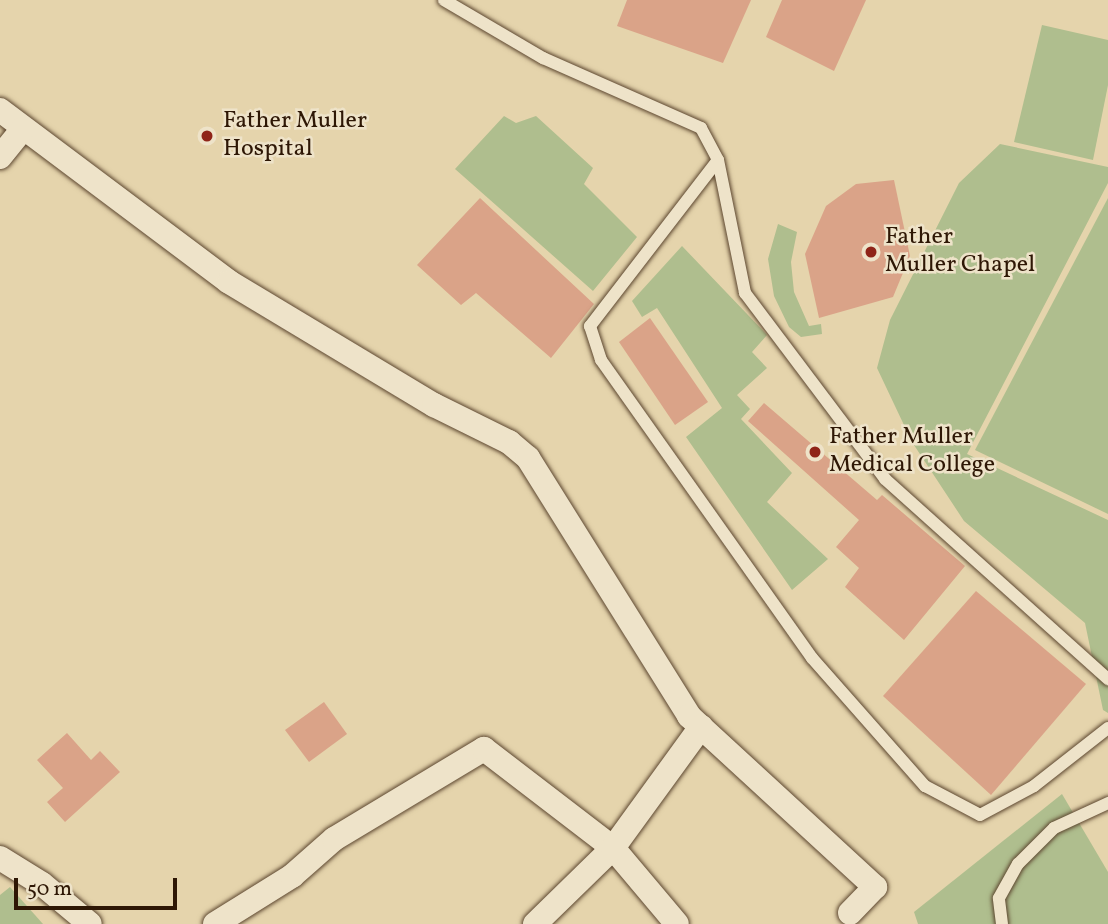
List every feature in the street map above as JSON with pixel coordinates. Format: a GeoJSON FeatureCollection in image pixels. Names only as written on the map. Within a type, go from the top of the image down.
{"type":"FeatureCollection","features":[{"type":"Feature","properties":{"kind":"street"},"geometry":{"type":"LineString","coordinates":[[0,110],[229,282],[434,405],[519,450],[538,474],[689,716],[875,887],[850,913]]}},
{"type":"Feature","properties":{"kind":"street"},"geometry":{"type":"LineString","coordinates":[[0,157],[23,129]]}},
{"type":"Feature","properties":{"kind":"street"},"geometry":{"type":"LineString","coordinates":[[535,924],[613,848],[701,727]]}},
{"type":"Feature","properties":{"kind":"street"},"geometry":{"type":"LineString","coordinates":[[215,924],[292,876],[334,839],[484,749],[613,848],[677,924]]}},
{"type":"Feature","properties":{"kind":"street"},"geometry":{"type":"LineString","coordinates":[[0,858],[42,884],[90,924]]}},
{"type":"Feature","properties":{"kind":"lane"},"geometry":{"type":"LineString","coordinates":[[444,0],[543,58],[701,128],[718,160],[745,293],[885,479],[1108,679]]}},
{"type":"Feature","properties":{"kind":"lane"},"geometry":{"type":"LineString","coordinates":[[718,160],[610,295],[590,326],[601,359],[812,658],[925,786],[980,815],[1034,786],[1108,728]]}},
{"type":"Feature","properties":{"kind":"lane"},"geometry":{"type":"LineString","coordinates":[[1002,924],[999,898],[1018,864],[1054,828],[1108,803]]}},
{"type":"Feature","properties":{"kind":"green space"},"geometry":{"type":"Polygon","coordinates":[[[1042,25],[1108,40],[1108,85],[1093,160],[1014,142],[1042,25]]]}},
{"type":"Feature","properties":{"kind":"green space"},"geometry":{"type":"Polygon","coordinates":[[[504,116],[516,123],[536,116],[593,168],[584,184],[637,237],[593,291],[455,169],[504,116]]]}},
{"type":"Feature","properties":{"kind":"green space"},"geometry":{"type":"Polygon","coordinates":[[[1000,144],[1108,167],[1108,183],[967,454],[1108,520],[1108,713],[1103,710],[1085,623],[964,521],[912,442],[877,368],[890,320],[959,183],[1000,144]]]}},
{"type":"Feature","properties":{"kind":"green space"},"geometry":{"type":"Polygon","coordinates":[[[1108,198],[1108,514],[975,450],[1108,198]]]}},
{"type":"Feature","properties":{"kind":"green space"},"geometry":{"type":"Polygon","coordinates":[[[778,224],[797,232],[791,262],[794,292],[809,326],[821,324],[822,334],[801,337],[789,327],[774,296],[768,259],[778,224]]]}},
{"type":"Feature","properties":{"kind":"green space"},"geometry":{"type":"Polygon","coordinates":[[[682,246],[767,335],[752,352],[767,368],[737,395],[750,409],[741,419],[792,473],[767,502],[828,559],[792,590],[686,437],[722,408],[657,308],[642,317],[632,301],[682,246]]]}},
{"type":"Feature","properties":{"kind":"green space"},"geometry":{"type":"Polygon","coordinates":[[[1062,794],[1108,872],[1108,924],[918,924],[914,912],[1062,794]]]}},
{"type":"Feature","properties":{"kind":"green space"},"geometry":{"type":"Polygon","coordinates":[[[10,887],[43,924],[0,924],[0,895],[10,887]]]}},
{"type":"Feature","properties":{"kind":"building"},"geometry":{"type":"Polygon","coordinates":[[[627,0],[751,0],[723,63],[617,26],[627,0]]]}},
{"type":"Feature","properties":{"kind":"building"},"geometry":{"type":"Polygon","coordinates":[[[782,0],[866,0],[834,71],[766,37],[782,0]]]}},
{"type":"Feature","properties":{"kind":"building"},"geometry":{"type":"Polygon","coordinates":[[[894,180],[910,256],[893,297],[819,318],[805,254],[826,206],[856,184],[894,180]]]}},
{"type":"Feature","properties":{"kind":"building"},"geometry":{"type":"Polygon","coordinates":[[[480,198],[594,304],[551,358],[476,293],[461,305],[417,265],[480,198]]]}},
{"type":"Feature","properties":{"kind":"building"},"geometry":{"type":"Polygon","coordinates":[[[650,318],[708,402],[675,425],[619,342],[650,318]]]}},
{"type":"Feature","properties":{"kind":"building"},"geometry":{"type":"Polygon","coordinates":[[[764,403],[877,500],[882,495],[965,566],[904,640],[845,587],[859,568],[836,547],[859,520],[748,421],[764,403]]]}},
{"type":"Feature","properties":{"kind":"building"},"geometry":{"type":"Polygon","coordinates":[[[976,591],[1086,684],[991,795],[883,696],[976,591]]]}},
{"type":"Feature","properties":{"kind":"building"},"geometry":{"type":"Polygon","coordinates":[[[324,702],[347,734],[309,762],[285,730],[324,702]]]}},
{"type":"Feature","properties":{"kind":"building"},"geometry":{"type":"Polygon","coordinates":[[[67,733],[91,760],[100,751],[120,772],[65,822],[47,802],[63,788],[37,760],[67,733]]]}},
{"type":"Feature","properties":{"kind":"place","name":"Father Muller Hospital"},"geometry":{"type":"Point","coordinates":[207,136]}},
{"type":"Feature","properties":{"kind":"place","name":"Father Muller Chapel"},"geometry":{"type":"Point","coordinates":[871,252]}},
{"type":"Feature","properties":{"kind":"place","name":"Father Muller Medical College"},"geometry":{"type":"Point","coordinates":[815,452]}}]}
